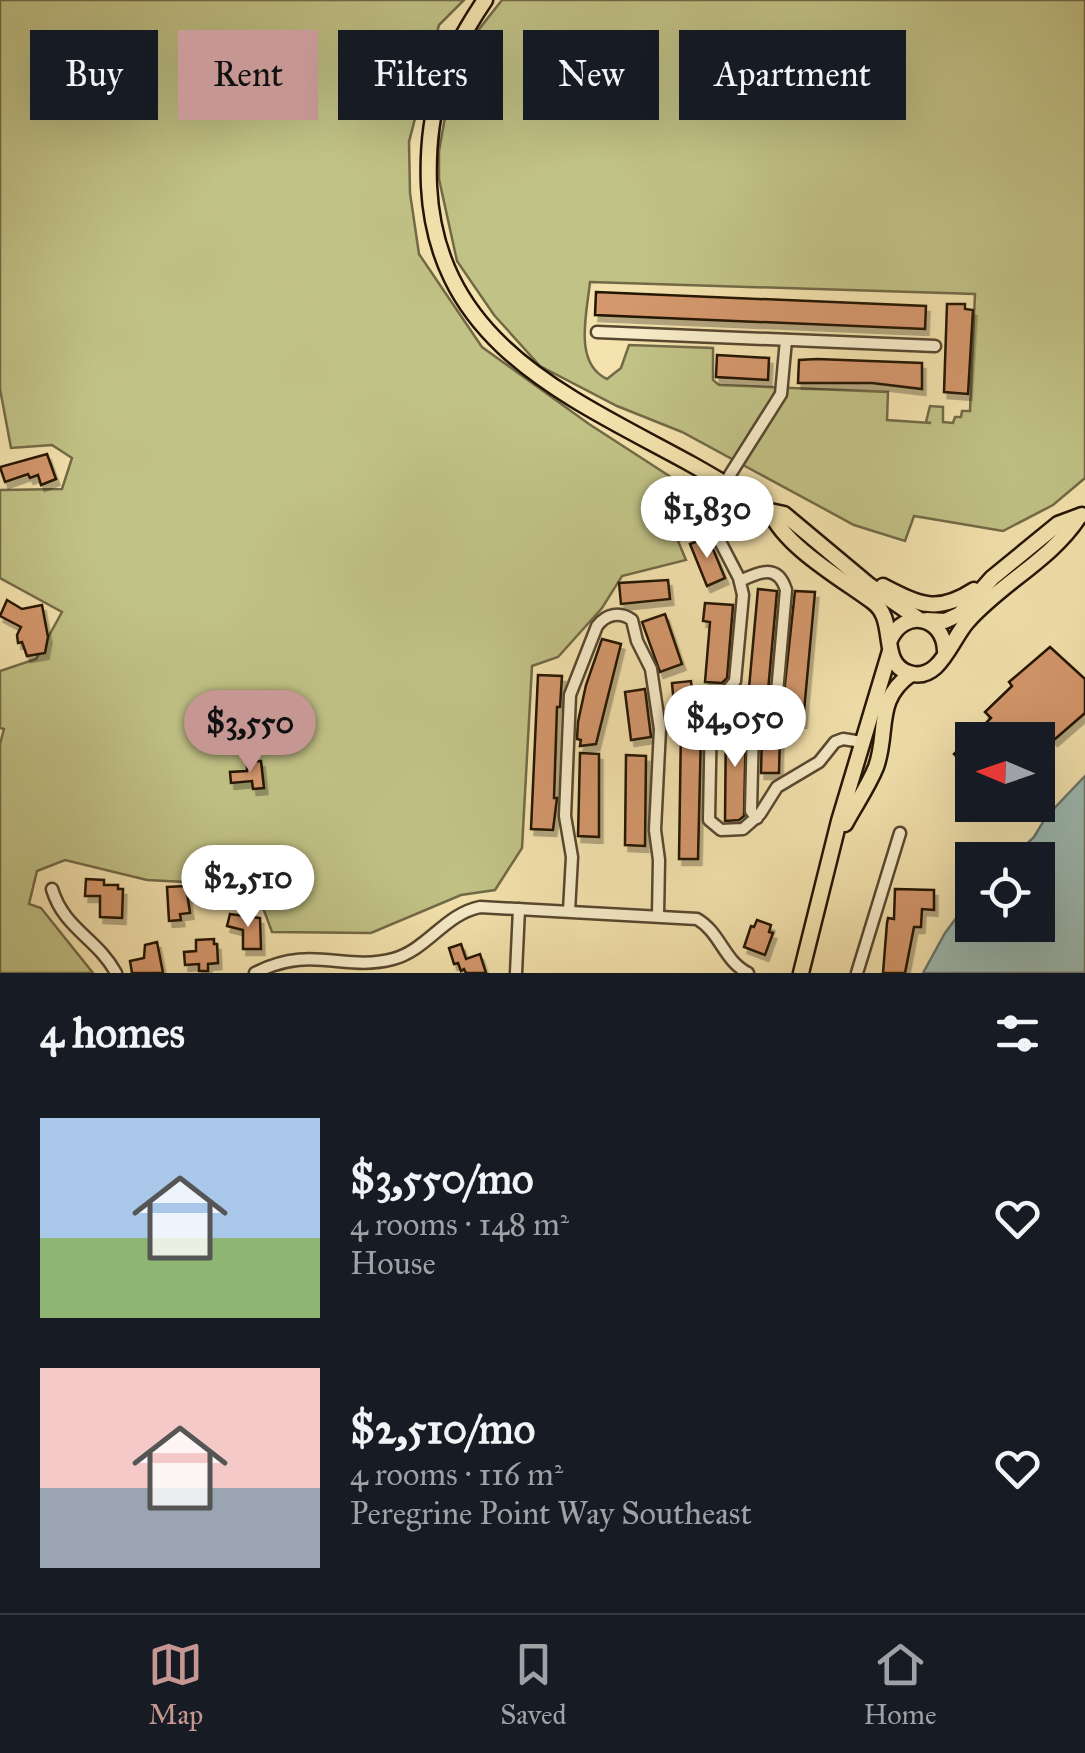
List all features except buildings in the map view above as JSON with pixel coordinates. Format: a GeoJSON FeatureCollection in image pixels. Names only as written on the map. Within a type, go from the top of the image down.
{"type":"FeatureCollection","features":[{"type":"Feature","properties":{"kind":"main road"},"geometry":{"type":"LineString","coordinates":[[484,0],[444,70],[428,157],[432,218],[450,274],[487,330],[558,392],[770,511],[784,514],[856,573],[940,629],[946,650]]}},
{"type":"Feature","properties":{"kind":"main road"},"geometry":{"type":"LineString","coordinates":[[770,511],[776,525],[878,606],[886,619],[897,666],[921,675],[937,667],[979,610],[1064,540],[1082,515]]}},
{"type":"Feature","properties":{"kind":"main road"},"geometry":{"type":"LineString","coordinates":[[856,573],[911,600],[932,606],[950,604],[992,578],[1058,524],[1082,515]]}},
{"type":"Feature","properties":{"kind":"main road"},"geometry":{"type":"LineString","coordinates":[[801,973],[890,646],[903,622],[945,621],[960,614],[992,578]]}},
{"type":"Feature","properties":{"kind":"main road"},"geometry":{"type":"LineString","coordinates":[[834,847],[876,767],[887,701],[894,687],[912,674]]}},
{"type":"Feature","properties":{"kind":"street"},"geometry":{"type":"LineString","coordinates":[[597,332],[935,346]]}},
{"type":"Feature","properties":{"kind":"street"},"geometry":{"type":"LineString","coordinates":[[786,340],[781,394],[723,482],[708,512],[743,595],[734,682],[711,712],[709,820],[716,828],[732,832],[743,829],[756,818],[777,787],[819,762],[836,742],[842,738],[862,742]]}},
{"type":"Feature","properties":{"kind":"street"},"geometry":{"type":"LineString","coordinates":[[740,581],[757,572],[776,572],[786,590],[776,704],[769,718],[753,726],[750,811],[756,818]]}},
{"type":"Feature","properties":{"kind":"street"},"geometry":{"type":"LineString","coordinates":[[568,911],[572,857],[565,816],[572,690],[601,622],[611,615],[630,617],[652,669],[660,729],[658,916]]}},
{"type":"Feature","properties":{"kind":"street"},"geometry":{"type":"LineString","coordinates":[[857,973],[900,834]]}},
{"type":"Feature","properties":{"kind":"street"},"geometry":{"type":"LineString","coordinates":[[52,888],[64,918],[102,951],[116,973]]}},
{"type":"Feature","properties":{"kind":"street"},"geometry":{"type":"LineString","coordinates":[[255,973],[290,959],[396,959],[471,909],[519,909],[690,918],[704,922],[731,960],[748,973]]}},
{"type":"Feature","properties":{"kind":"street"},"geometry":{"type":"LineString","coordinates":[[516,973],[519,909]]}},
{"type":"Feature","properties":{"kind":"green space"},"geometry":{"type":"Polygon","coordinates":[[[0,0],[464,0],[438,30],[338,30],[338,120],[415,120],[409,142],[410,193],[419,254],[482,347],[589,424],[694,492],[701,532],[678,541],[686,560],[622,576],[602,608],[558,657],[532,666],[522,848],[495,890],[461,895],[371,933],[272,932],[262,905],[207,905],[204,883],[147,880],[65,860],[37,871],[29,904],[41,908],[93,973],[0,973],[0,744],[4,729],[0,728],[0,671],[36,659],[62,612],[0,578],[0,490],[62,489],[72,458],[52,445],[11,448],[0,389],[0,0]]]}},
{"type":"Feature","properties":{"kind":"green space"},"geometry":{"type":"Polygon","coordinates":[[[502,0],[1085,0],[1085,478],[1053,505],[1003,531],[914,516],[905,541],[854,525],[682,432],[617,406],[540,366],[494,315],[457,261],[439,179],[445,120],[503,120],[503,30],[478,30],[502,0]],[[590,282],[586,349],[596,372],[607,379],[621,368],[629,345],[713,348],[713,380],[719,385],[888,392],[887,420],[931,423],[926,422],[930,406],[943,407],[943,422],[953,423],[962,411],[970,411],[975,294],[590,282]]]}},
{"type":"Feature","properties":{"kind":"water"},"geometry":{"type":"Polygon","coordinates":[[[1085,776],[1085,973],[923,973],[955,920],[955,942],[1055,942],[1055,842],[1029,842],[1043,822],[1055,822],[1055,808],[1085,776]]]}}]}
